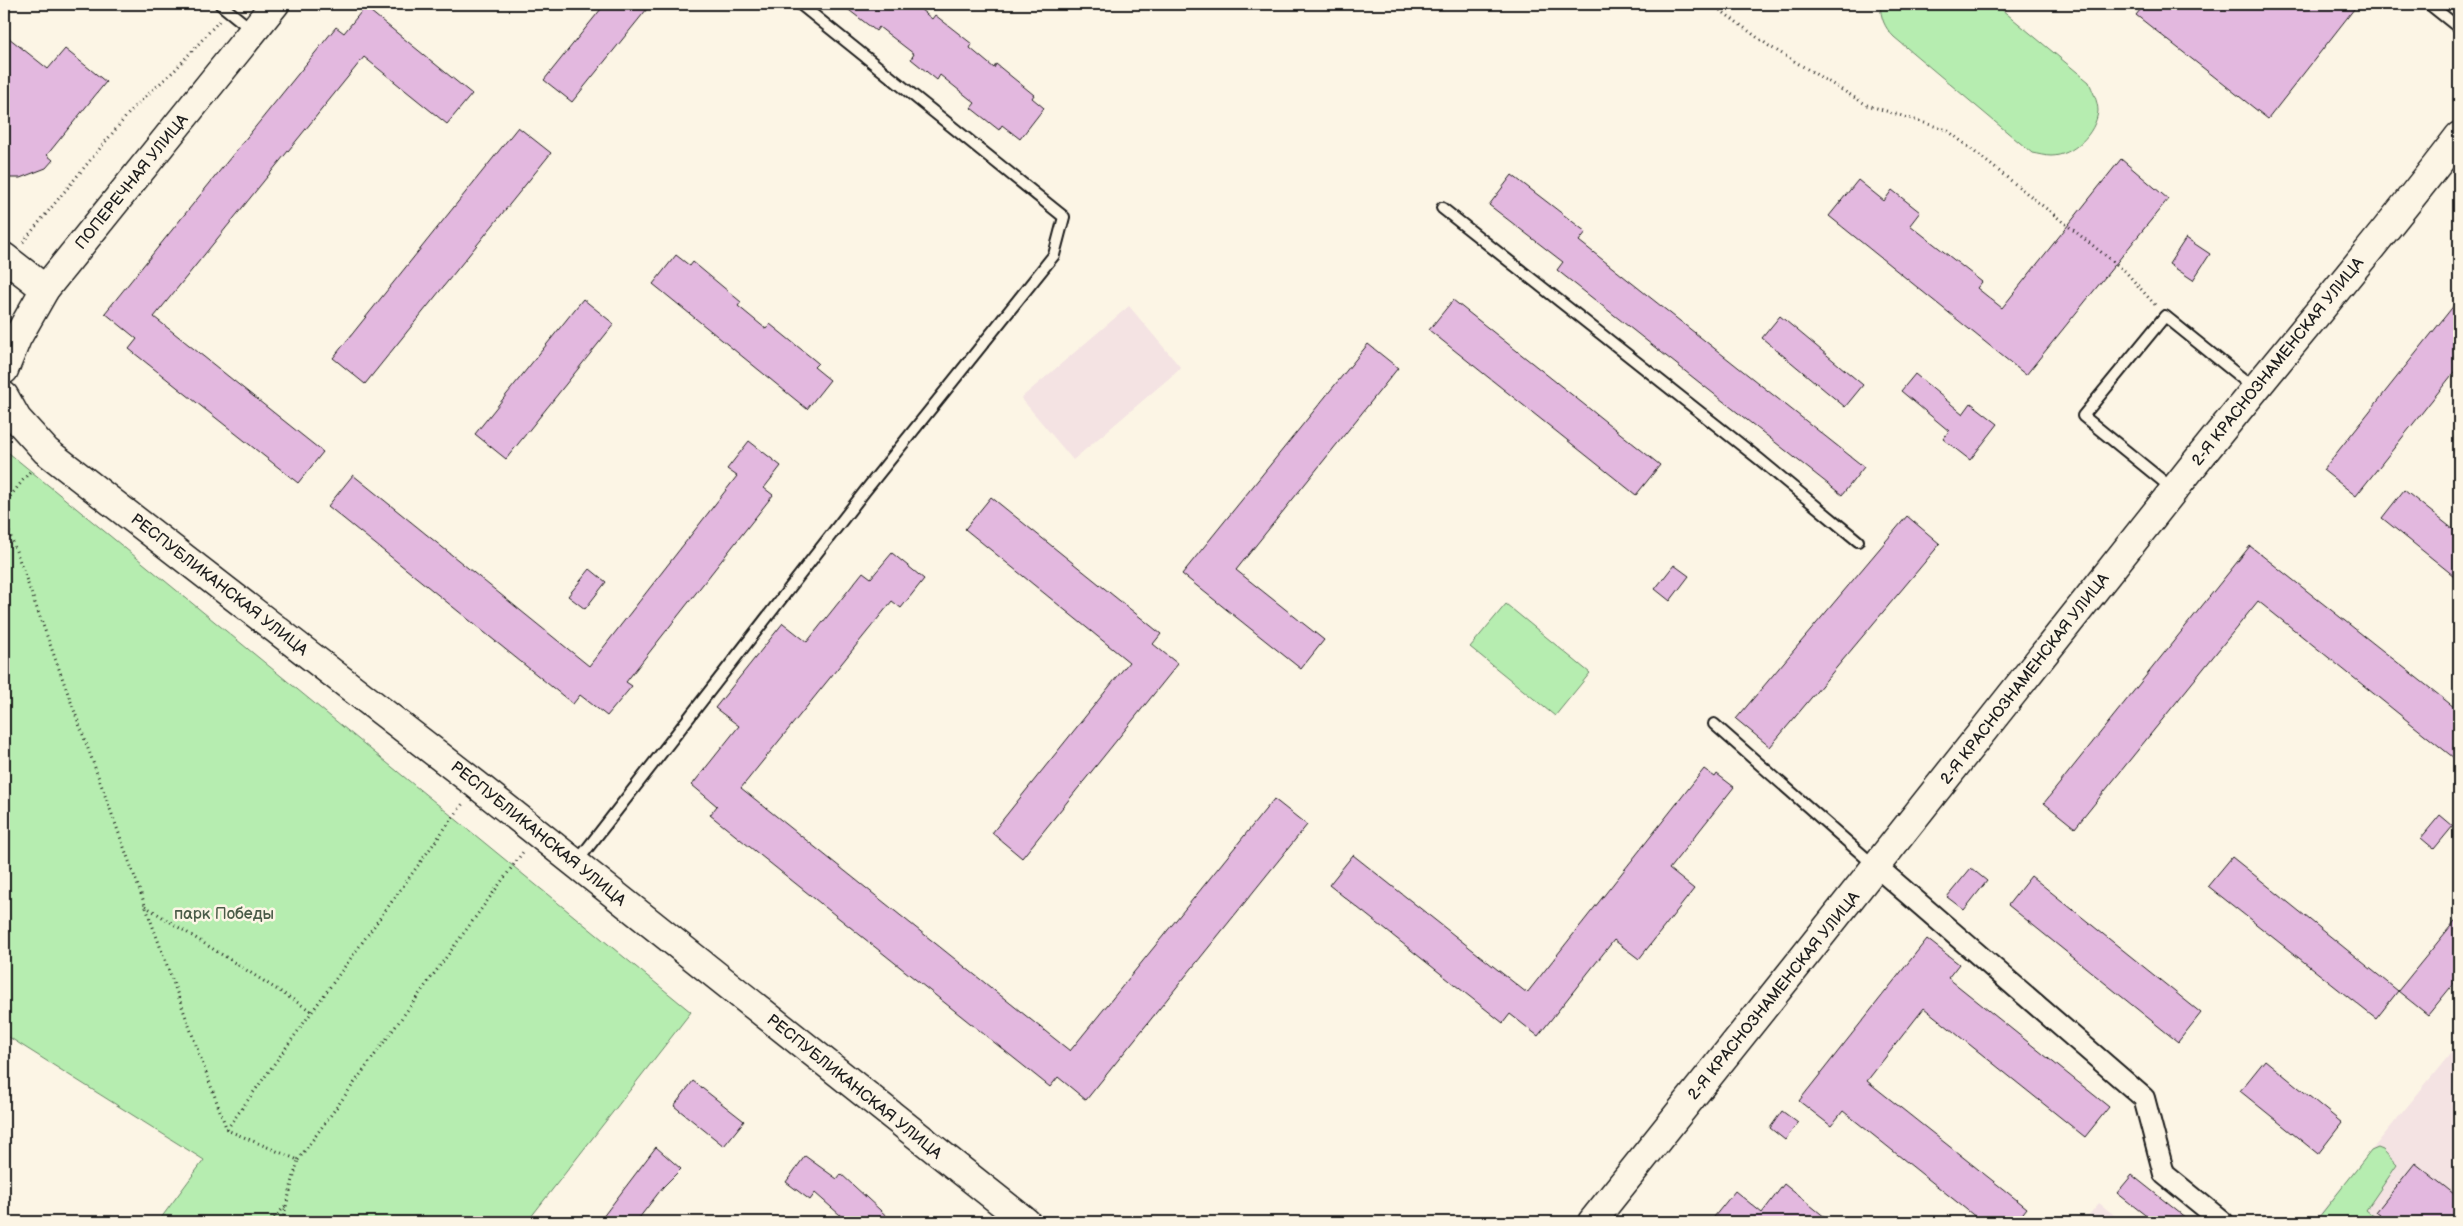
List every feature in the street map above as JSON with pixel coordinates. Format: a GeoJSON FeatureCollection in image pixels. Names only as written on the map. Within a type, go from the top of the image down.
{"type":"FeatureCollection","features":[{"type":"Feature","properties":{"kind":"street","name":"ПОПЕРЕЧНАЯ УЛИЦА"},"geometry":{"type":"LineString","coordinates":[[4,370],[16,338],[45,290],[276,4]]}},
{"type":"Feature","properties":{"kind":"street","name":"2-Я КРАСНОЗНАМЕНСКАЯ УЛИЦА"},"geometry":{"type":"LineString","coordinates":[[1592,1222],[1877,867],[2255,388],[2420,188],[2459,136]]}},
{"type":"Feature","properties":{"kind":"street"},"geometry":{"type":"LineString","coordinates":[[6,259],[45,290]]}},
{"type":"Feature","properties":{"kind":"street"},"geometry":{"type":"LineString","coordinates":[[4,396],[17,419],[46,451]]}},
{"type":"Feature","properties":{"kind":"street","name":"РЕСПУБЛИКАНСКАЯ УЛИЦА"},"geometry":{"type":"LineString","coordinates":[[46,451],[477,784],[1026,1222]]}},
{"type":"Feature","properties":{"kind":"street"},"geometry":{"type":"LineString","coordinates":[[1877,867],[2144,1098],[2164,1174],[2224,1222]]}},
{"type":"Feature","properties":{"kind":"lane"},"geometry":{"type":"LineString","coordinates":[[220,4],[254,31]]}},
{"type":"Feature","properties":{"kind":"lane"},"geometry":{"type":"LineString","coordinates":[[575,864],[865,491],[1054,255],[1064,217],[800,4]]}},
{"type":"Feature","properties":{"kind":"lane"},"geometry":{"type":"LineString","coordinates":[[2429,4],[2459,28]]}},
{"type":"Feature","properties":{"kind":"lane"},"geometry":{"type":"LineString","coordinates":[[1442,208],[1759,458],[1858,542]]}},
{"type":"Feature","properties":{"kind":"lane"},"geometry":{"type":"LineString","coordinates":[[2174,490],[2083,416],[2165,316],[2255,388]]}},
{"type":"Feature","properties":{"kind":"lane"},"geometry":{"type":"LineString","coordinates":[[1714,724],[1877,867]]}},
{"type":"Feature","properties":{"kind":"path"},"geometry":{"type":"LineString","coordinates":[[1712,4],[1769,46],[1867,105],[1947,130],[2125,271],[2165,316]]}},
{"type":"Feature","properties":{"kind":"path"},"geometry":{"type":"LineString","coordinates":[[6,259],[134,107],[175,70],[228,11]]}},
{"type":"Feature","properties":{"kind":"path"},"geometry":{"type":"LineString","coordinates":[[4,504],[46,451]]}},
{"type":"Feature","properties":{"kind":"path"},"geometry":{"type":"LineString","coordinates":[[4,518],[227,1130],[298,1160]]}},
{"type":"Feature","properties":{"kind":"path"},"geometry":{"type":"LineString","coordinates":[[227,1130],[311,1011],[477,784]]}},
{"type":"Feature","properties":{"kind":"path"},"geometry":{"type":"LineString","coordinates":[[282,1222],[298,1160],[537,833]]}},
{"type":"Feature","properties":{"kind":"path"},"geometry":{"type":"LineString","coordinates":[[145,906],[311,1011]]}},
{"type":"Feature","properties":{"kind":"path"},"geometry":{"type":"LineString","coordinates":[[271,1222],[286,1205]]}},
{"type":"Feature","properties":{"kind":"shaded area"},"geometry":{"type":"Polygon","coordinates":[[[1129,306],[1181,368],[1073,460],[1021,398],[1129,306]]]}},
{"type":"Feature","properties":{"kind":"shaded area"},"geometry":{"type":"Polygon","coordinates":[[[2459,1043],[2459,1222],[2313,1222],[2371,1151],[2459,1043]]]}},
{"type":"Feature","properties":{"kind":"shaded area"},"geometry":{"type":"Polygon","coordinates":[[[2099,1203],[2123,1222],[2083,1222],[2099,1203]]]}},
{"type":"Feature","properties":{"kind":"green space"},"geometry":{"type":"Polygon","coordinates":[[[1880,4],[1995,4],[2089,82],[2098,107],[2093,127],[2082,142],[2067,152],[2051,156],[2032,153],[1894,37],[1884,22],[1880,4]]]}},
{"type":"Feature","properties":{"kind":"green space","name":"парк Победы"},"geometry":{"type":"Polygon","coordinates":[[[4,449],[691,1012],[527,1222],[153,1222],[161,1218],[204,1160],[4,1034],[4,449]]]}},
{"type":"Feature","properties":{"kind":"green space"},"geometry":{"type":"Polygon","coordinates":[[[1506,604],[1590,673],[1555,716],[1470,647],[1506,604]]]}},
{"type":"Feature","properties":{"kind":"green space"},"geometry":{"type":"Polygon","coordinates":[[[2378,1148],[2383,1150],[2397,1165],[2366,1210],[2381,1222],[2315,1222],[2371,1151],[2378,1148]]]}},
{"type":"Feature","properties":{"kind":"building"},"geometry":{"type":"Polygon","coordinates":[[[605,4],[651,4],[572,102],[544,80],[605,4]]]}},
{"type":"Feature","properties":{"kind":"building"},"geometry":{"type":"Polygon","coordinates":[[[841,4],[914,4],[932,19],[935,15],[972,44],[970,48],[994,68],[996,64],[1034,95],[1032,98],[1044,108],[1020,139],[1002,125],[999,130],[971,108],[975,103],[940,75],[937,80],[911,59],[914,54],[879,27],[876,31],[841,4]]]}},
{"type":"Feature","properties":{"kind":"building"},"geometry":{"type":"Polygon","coordinates":[[[2145,4],[2358,4],[2268,119],[2136,15],[2145,4]]]}},
{"type":"Feature","properties":{"kind":"building"},"geometry":{"type":"Polygon","coordinates":[[[365,7],[472,94],[447,124],[364,57],[154,317],[323,452],[298,483],[129,349],[137,339],[105,313],[336,27],[344,33],[365,7]]]}},
{"type":"Feature","properties":{"kind":"building"},"geometry":{"type":"Polygon","coordinates":[[[4,34],[48,69],[65,49],[106,82],[47,155],[53,160],[46,168],[20,178],[4,178],[4,34]]]}},
{"type":"Feature","properties":{"kind":"building"},"geometry":{"type":"Polygon","coordinates":[[[518,127],[551,153],[365,384],[333,358],[518,127]]]}},
{"type":"Feature","properties":{"kind":"building"},"geometry":{"type":"Polygon","coordinates":[[[2121,159],[2168,199],[2026,375],[1829,216],[1858,180],[1884,201],[1892,190],[1920,212],[1910,225],[1982,282],[1977,288],[2002,308],[2121,159]]]}},
{"type":"Feature","properties":{"kind":"building"},"geometry":{"type":"Polygon","coordinates":[[[1512,175],[1586,232],[1579,241],[1864,467],[1842,495],[1557,270],[1563,262],[1489,205],[1512,175]]]}},
{"type":"Feature","properties":{"kind":"building"},"geometry":{"type":"Polygon","coordinates":[[[2186,238],[2210,254],[2193,280],[2169,264],[2186,238]]]}},
{"type":"Feature","properties":{"kind":"building"},"geometry":{"type":"Polygon","coordinates":[[[676,255],[690,266],[693,262],[741,302],[738,306],[766,329],[770,324],[818,363],[814,367],[830,380],[807,409],[653,284],[676,255]]]}},
{"type":"Feature","properties":{"kind":"building"},"geometry":{"type":"Polygon","coordinates":[[[583,299],[614,324],[506,459],[475,434],[583,299]]]}},
{"type":"Feature","properties":{"kind":"building"},"geometry":{"type":"Polygon","coordinates":[[[2459,299],[2459,366],[2356,496],[2323,470],[2459,299]]]}},
{"type":"Feature","properties":{"kind":"building"},"geometry":{"type":"Polygon","coordinates":[[[1453,300],[1660,465],[1636,495],[1429,330],[1453,300]]]}},
{"type":"Feature","properties":{"kind":"building"},"geometry":{"type":"Polygon","coordinates":[[[1780,316],[1863,385],[1845,407],[1762,338],[1780,316]]]}},
{"type":"Feature","properties":{"kind":"building"},"geometry":{"type":"Polygon","coordinates":[[[1368,344],[1398,368],[1236,570],[1324,640],[1301,669],[1182,574],[1368,344]]]}},
{"type":"Feature","properties":{"kind":"building"},"geometry":{"type":"Polygon","coordinates":[[[1915,374],[1963,414],[1971,403],[1998,424],[1970,460],[1943,439],[1949,431],[1901,391],[1915,374]]]}},
{"type":"Feature","properties":{"kind":"building"},"geometry":{"type":"Polygon","coordinates":[[[749,441],[781,466],[764,488],[773,495],[626,682],[632,686],[607,716],[580,695],[573,704],[328,506],[353,475],[589,666],[737,476],[727,469],[749,441]]]}},
{"type":"Feature","properties":{"kind":"building"},"geometry":{"type":"Polygon","coordinates":[[[2404,490],[2459,534],[2459,580],[2382,518],[2404,490]]]}},
{"type":"Feature","properties":{"kind":"building"},"geometry":{"type":"Polygon","coordinates":[[[991,497],[1161,634],[1153,644],[1178,664],[1022,858],[992,833],[1129,662],[965,529],[991,497]]]}},
{"type":"Feature","properties":{"kind":"building"},"geometry":{"type":"Polygon","coordinates":[[[1907,516],[1940,544],[1770,747],[1736,719],[1907,516]]]}},
{"type":"Feature","properties":{"kind":"building"},"geometry":{"type":"Polygon","coordinates":[[[2250,546],[2459,711],[2459,762],[2258,601],[2075,828],[2044,803],[2250,546]]]}},
{"type":"Feature","properties":{"kind":"building"},"geometry":{"type":"Polygon","coordinates":[[[892,553],[924,579],[901,608],[892,601],[741,788],[1070,1051],[1274,799],[1307,825],[1086,1100],[1058,1077],[1050,1087],[710,815],[717,806],[692,785],[739,726],[715,708],[783,623],[807,642],[863,572],[871,578],[892,553]]]}},
{"type":"Feature","properties":{"kind":"building"},"geometry":{"type":"Polygon","coordinates":[[[1674,565],[1689,576],[1670,601],[1655,589],[1674,565]]]}},
{"type":"Feature","properties":{"kind":"building"},"geometry":{"type":"Polygon","coordinates":[[[590,569],[606,582],[585,609],[568,596],[590,569]]]}},
{"type":"Feature","properties":{"kind":"building"},"geometry":{"type":"Polygon","coordinates":[[[1704,769],[1715,777],[1717,774],[1734,787],[1669,869],[1694,889],[1639,959],[1614,940],[1538,1036],[1510,1014],[1503,1023],[1329,885],[1353,855],[1527,993],[1704,769]]]}},
{"type":"Feature","properties":{"kind":"building"},"geometry":{"type":"Polygon","coordinates":[[[2440,815],[2453,826],[2434,849],[2421,838],[2440,815]]]}},
{"type":"Feature","properties":{"kind":"building"},"geometry":{"type":"Polygon","coordinates":[[[2232,857],[2398,991],[2376,1019],[2208,886],[2232,857]]]}},
{"type":"Feature","properties":{"kind":"building"},"geometry":{"type":"Polygon","coordinates":[[[1971,868],[1987,881],[1964,910],[1947,897],[1971,868]]]}},
{"type":"Feature","properties":{"kind":"building"},"geometry":{"type":"Polygon","coordinates":[[[2031,876],[2201,1013],[2178,1042],[2008,905],[2031,876]]]}},
{"type":"Feature","properties":{"kind":"building"},"geometry":{"type":"Polygon","coordinates":[[[2459,916],[2459,977],[2428,1015],[2398,991],[2459,916]]]}},
{"type":"Feature","properties":{"kind":"building"},"geometry":{"type":"Polygon","coordinates":[[[1927,939],[1959,964],[1948,978],[2109,1107],[2085,1137],[1924,1008],[1867,1081],[2027,1208],[2016,1222],[1982,1222],[1843,1111],[1831,1126],[1799,1101],[1927,939]]]}},
{"type":"Feature","properties":{"kind":"building"},"geometry":{"type":"Polygon","coordinates":[[[2265,1060],[2342,1123],[2318,1154],[2240,1091],[2265,1060]]]}},
{"type":"Feature","properties":{"kind":"building"},"geometry":{"type":"Polygon","coordinates":[[[693,1081],[744,1121],[724,1146],[674,1106],[693,1081]]]}},
{"type":"Feature","properties":{"kind":"building"},"geometry":{"type":"Polygon","coordinates":[[[1782,1111],[1798,1123],[1785,1140],[1770,1128],[1782,1111]]]}},
{"type":"Feature","properties":{"kind":"building"},"geometry":{"type":"Polygon","coordinates":[[[656,1147],[681,1169],[663,1187],[636,1222],[599,1222],[656,1147]]]}},
{"type":"Feature","properties":{"kind":"building"},"geometry":{"type":"Polygon","coordinates":[[[805,1156],[837,1179],[841,1174],[893,1222],[848,1222],[815,1193],[810,1200],[786,1182],[805,1156]]]}},
{"type":"Feature","properties":{"kind":"building"},"geometry":{"type":"Polygon","coordinates":[[[2415,1163],[2459,1198],[2459,1222],[2389,1222],[2376,1212],[2415,1163]]]}},
{"type":"Feature","properties":{"kind":"building"},"geometry":{"type":"Polygon","coordinates":[[[2132,1175],[2191,1222],[2154,1222],[2117,1193],[2132,1175]]]}},
{"type":"Feature","properties":{"kind":"building"},"geometry":{"type":"Polygon","coordinates":[[[1784,1184],[1831,1222],[1710,1222],[1735,1191],[1762,1213],[1784,1184]]]}}]}
